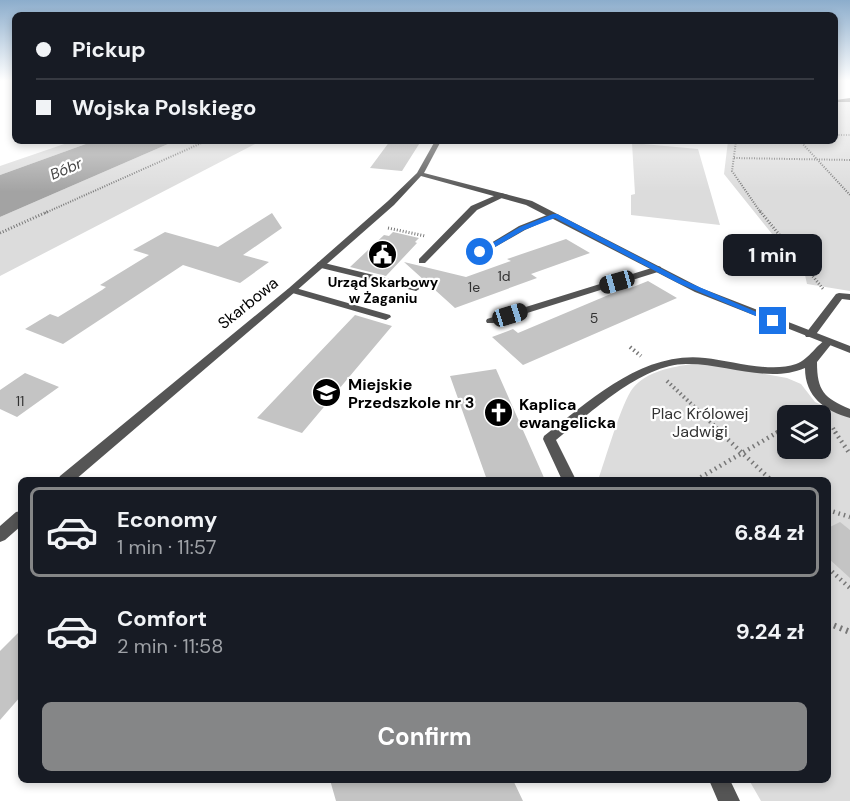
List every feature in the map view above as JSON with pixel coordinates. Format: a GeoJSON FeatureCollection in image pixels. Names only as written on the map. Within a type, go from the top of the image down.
{"type":"FeatureCollection","features":[{"type":"Feature","properties":{"kind":"street","name":"Skarbowa"},"geometry":{"type":"LineString","coordinates":[[69,477],[392,203],[420,174],[436,144]]}},
{"type":"Feature","properties":{"kind":"street"},"geometry":{"type":"LineString","coordinates":[[420,174],[529,203],[698,290],[850,350]]}},
{"type":"Feature","properties":{"kind":"street"},"geometry":{"type":"LineString","coordinates":[[422,261],[474,208],[504,195]]}},
{"type":"Feature","properties":{"kind":"street"},"geometry":{"type":"LineString","coordinates":[[480,252],[522,228],[555,215]]}},
{"type":"Feature","properties":{"kind":"street"},"geometry":{"type":"LineString","coordinates":[[320,265],[416,288]]}},
{"type":"Feature","properties":{"kind":"street"},"geometry":{"type":"LineString","coordinates":[[491,321],[658,269]]}},
{"type":"Feature","properties":{"kind":"street"},"geometry":{"type":"LineString","coordinates":[[292,290],[386,317]]}},
{"type":"Feature","properties":{"kind":"street"},"geometry":{"type":"LineString","coordinates":[[810,335],[845,297]]}},
{"type":"Feature","properties":{"kind":"street"},"geometry":{"type":"LineString","coordinates":[[568,477],[549,439],[607,395],[653,369],[669,362],[693,359],[774,370],[792,368],[812,361],[828,342]]}},
{"type":"Feature","properties":{"kind":"street"},"geometry":{"type":"LineString","coordinates":[[812,361],[810,376],[819,398],[825,404],[850,414]]}},
{"type":"Feature","properties":{"kind":"street"},"geometry":{"type":"LineString","coordinates":[[0,535],[18,520]]}},
{"type":"Feature","properties":{"kind":"street"},"geometry":{"type":"LineString","coordinates":[[720,783],[729,801]]}},
{"type":"Feature","properties":{"kind":"path"},"geometry":{"type":"LineString","coordinates":[[0,232],[199,144]]}},
{"type":"Feature","properties":{"kind":"path"},"geometry":{"type":"LineString","coordinates":[[736,144],[732,171],[745,194],[825,291],[845,297]]}},
{"type":"Feature","properties":{"kind":"path"},"geometry":{"type":"LineString","coordinates":[[804,144],[850,195]]}},
{"type":"Feature","properties":{"kind":"path"},"geometry":{"type":"LineString","coordinates":[[734,158],[850,160]]}},
{"type":"Feature","properties":{"kind":"path"},"geometry":{"type":"LineString","coordinates":[[845,189],[850,189]]}},
{"type":"Feature","properties":{"kind":"path"},"geometry":{"type":"LineString","coordinates":[[379,226],[442,240]]}},
{"type":"Feature","properties":{"kind":"path"},"geometry":{"type":"LineString","coordinates":[[653,369],[768,477]]}},
{"type":"Feature","properties":{"kind":"path"},"geometry":{"type":"LineString","coordinates":[[832,426],[850,454]]}},
{"type":"Feature","properties":{"kind":"path"},"geometry":{"type":"LineString","coordinates":[[701,477],[777,432]]}},
{"type":"Feature","properties":{"kind":"path"},"geometry":{"type":"LineString","coordinates":[[831,511],[850,517]]}},
{"type":"Feature","properties":{"kind":"path"},"geometry":{"type":"LineString","coordinates":[[831,571],[850,588]]}},
{"type":"Feature","properties":{"kind":"path"},"geometry":{"type":"LineString","coordinates":[[831,625],[850,632]]}},
{"type":"Feature","properties":{"kind":"green space"},"geometry":{"type":"Polygon","coordinates":[[[838,117],[850,117],[850,291],[807,284],[805,275],[724,174],[728,144],[838,144],[838,117]]]}},
{"type":"Feature","properties":{"kind":"green space"},"geometry":{"type":"Polygon","coordinates":[[[64,144],[86,144],[0,175],[0,166],[64,144]]]}},
{"type":"Feature","properties":{"kind":"green space"},"geometry":{"type":"Polygon","coordinates":[[[168,144],[255,144],[0,276],[0,217],[168,144]]]}},
{"type":"Feature","properties":{"kind":"green space"},"geometry":{"type":"Polygon","coordinates":[[[632,144],[698,149],[720,225],[631,215],[631,195],[635,194],[632,144]]]}},
{"type":"Feature","properties":{"kind":"green space","name":"Plac Królowej Jadwigi"},"geometry":{"type":"Polygon","coordinates":[[[709,364],[787,378],[801,384],[815,402],[822,405],[777,405],[777,459],[831,459],[831,409],[850,418],[850,801],[761,801],[751,783],[831,783],[831,477],[599,477],[629,395],[639,382],[668,368],[709,364]]]}},
{"type":"Feature","properties":{"kind":"water","name":"Bóbr"},"geometry":{"type":"Polygon","coordinates":[[[86,144],[168,144],[0,217],[0,175],[86,144]]]}},
{"type":"Feature","properties":{"kind":"building"},"geometry":{"type":"Polygon","coordinates":[[[388,144],[419,144],[402,171],[370,168],[388,144]]]}},
{"type":"Feature","properties":{"kind":"building"},"geometry":{"type":"Polygon","coordinates":[[[272,213],[282,228],[243,255],[269,262],[240,283],[183,265],[63,344],[25,329],[50,314],[58,317],[102,290],[106,287],[100,285],[149,255],[133,250],[165,232],[218,247],[272,213]]]}},
{"type":"Feature","properties":{"kind":"building","name":"Urząd Skarbowy w Żaganiu"},"geometry":{"type":"Polygon","coordinates":[[[393,232],[419,238],[386,276],[350,267],[384,235],[389,236],[393,232]]]}},
{"type":"Feature","properties":{"kind":"building"},"geometry":{"type":"Polygon","coordinates":[[[566,239],[590,253],[531,274],[537,278],[455,308],[404,262],[466,277],[511,261],[507,259],[566,239]]]}},
{"type":"Feature","properties":{"kind":"building"},"geometry":{"type":"Polygon","coordinates":[[[648,281],[677,298],[523,365],[492,337],[513,329],[518,333],[625,288],[628,289],[648,281]]]}},
{"type":"Feature","properties":{"kind":"building"},"geometry":{"type":"Polygon","coordinates":[[[355,315],[392,326],[302,433],[257,418],[355,315]]]}},
{"type":"Feature","properties":{"kind":"building"},"geometry":{"type":"Polygon","coordinates":[[[496,369],[544,477],[486,477],[450,376],[496,369]]]}},
{"type":"Feature","properties":{"kind":"building"},"geometry":{"type":"Polygon","coordinates":[[[25,373],[59,387],[17,417],[0,409],[0,390],[25,373]]]}},
{"type":"Feature","properties":{"kind":"building"},"geometry":{"type":"Polygon","coordinates":[[[840,522],[850,530],[850,578],[831,561],[831,526],[840,522]]]}},
{"type":"Feature","properties":{"kind":"building"},"geometry":{"type":"Polygon","coordinates":[[[18,633],[18,699],[0,720],[0,651],[18,633]]]}},
{"type":"Feature","properties":{"kind":"building"},"geometry":{"type":"Polygon","coordinates":[[[331,783],[514,783],[523,801],[336,801],[331,783]]]}},
{"type":"Feature","properties":{"kind":"place","name":"Urząd Skarbowy w Żaganiu"},"geometry":{"type":"Point","coordinates":[383,255]}},
{"type":"Feature","properties":{"kind":"place","name":"Miejskie Przedszkole nr 3"},"geometry":{"type":"Point","coordinates":[327,393]}},
{"type":"Feature","properties":{"kind":"place","name":"Kaplica ewangelicka"},"geometry":{"type":"Point","coordinates":[498,413]}},
{"type":"Feature","properties":{"kind":"route"},"geometry":{"type":"LineString","coordinates":[[480,252],[522,228],[555,215],[680,282],[773,321]]}}]}
